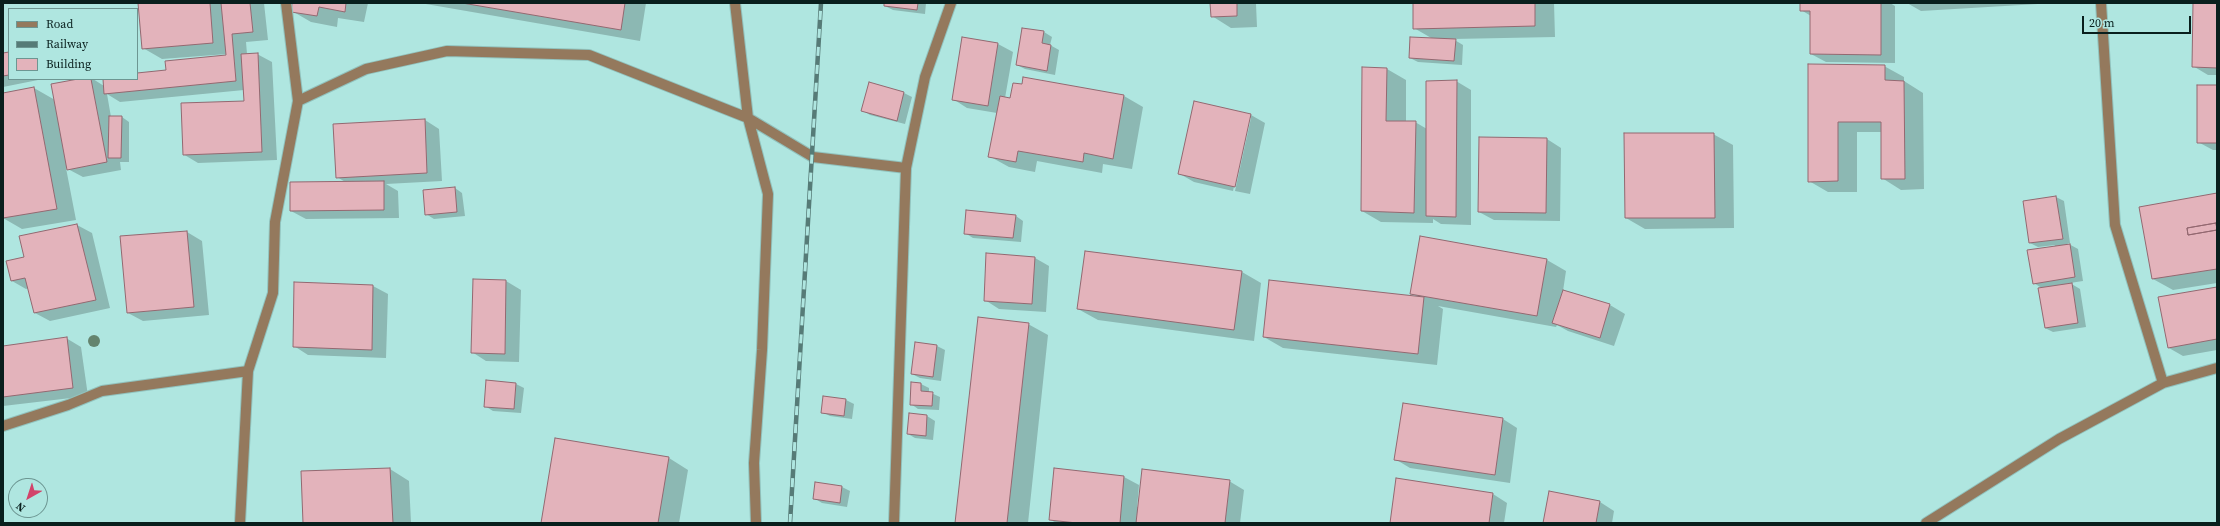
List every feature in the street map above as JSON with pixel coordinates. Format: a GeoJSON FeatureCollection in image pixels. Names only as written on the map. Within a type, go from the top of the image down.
{"type":"FeatureCollection","features":[{"type":"Feature","properties":{"kind":"street"},"geometry":{"type":"LineString","coordinates":[[240,523],[248,371],[273,294],[275,222],[298,101],[286,3]]}},
{"type":"Feature","properties":{"kind":"street"},"geometry":{"type":"LineString","coordinates":[[735,3],[748,118],[768,194],[762,350],[754,463],[756,523]]}},
{"type":"Feature","properties":{"kind":"street"},"geometry":{"type":"LineString","coordinates":[[894,523],[906,168],[924,77],[951,3]]}},
{"type":"Feature","properties":{"kind":"street"},"geometry":{"type":"LineString","coordinates":[[2101,3],[2115,226],[2163,383]]}},
{"type":"Feature","properties":{"kind":"street"},"geometry":{"type":"LineString","coordinates":[[298,101],[366,69],[447,51],[589,55],[748,118],[813,157],[906,168]]}},
{"type":"Feature","properties":{"kind":"street"},"geometry":{"type":"LineString","coordinates":[[1926,523],[2059,439],[2163,383],[2217,368]]}},
{"type":"Feature","properties":{"kind":"street"},"geometry":{"type":"LineString","coordinates":[[3,426],[68,405],[102,391],[248,371]]}},
{"type":"Feature","properties":{"kind":"building"},"geometry":{"type":"Polygon","coordinates":[[[138,3],[210,3],[213,43],[142,49],[138,3]]]}},
{"type":"Feature","properties":{"kind":"building"},"geometry":{"type":"Polygon","coordinates":[[[221,3],[250,3],[253,32],[232,34],[236,81],[104,94],[103,80],[138,80],[138,73],[166,70],[165,61],[226,55],[221,3]]]}},
{"type":"Feature","properties":{"kind":"building"},"geometry":{"type":"Polygon","coordinates":[[[292,3],[346,3],[345,12],[319,7],[317,16],[291,12],[292,3]]]}},
{"type":"Feature","properties":{"kind":"building"},"geometry":{"type":"Polygon","coordinates":[[[462,3],[625,3],[621,30],[462,3]]]}},
{"type":"Feature","properties":{"kind":"building"},"geometry":{"type":"Polygon","coordinates":[[[884,3],[918,3],[917,10],[884,6],[884,3]]]}},
{"type":"Feature","properties":{"kind":"building"},"geometry":{"type":"Polygon","coordinates":[[[1210,3],[1237,3],[1237,16],[1211,17],[1210,3]]]}},
{"type":"Feature","properties":{"kind":"building"},"geometry":{"type":"Polygon","coordinates":[[[1413,3],[1535,3],[1535,26],[1413,29],[1413,3]]]}},
{"type":"Feature","properties":{"kind":"building"},"geometry":{"type":"Polygon","coordinates":[[[1800,3],[1881,3],[1881,55],[1810,54],[1810,11],[1800,11],[1800,3]]]}},
{"type":"Feature","properties":{"kind":"building"},"geometry":{"type":"Polygon","coordinates":[[[2193,3],[2217,3],[2217,68],[2192,67],[2193,3]]]}},
{"type":"Feature","properties":{"kind":"building"},"geometry":{"type":"Polygon","coordinates":[[[1022,28],[1044,31],[1042,43],[1051,45],[1047,71],[1016,65],[1022,28]]]}},
{"type":"Feature","properties":{"kind":"building"},"geometry":{"type":"Polygon","coordinates":[[[962,37],[998,43],[988,106],[952,100],[962,37]]]}},
{"type":"Feature","properties":{"kind":"building"},"geometry":{"type":"Polygon","coordinates":[[[1410,37],[1456,39],[1454,61],[1409,58],[1410,37]]]}},
{"type":"Feature","properties":{"kind":"building"},"geometry":{"type":"Polygon","coordinates":[[[8,52],[8,75],[3,76],[3,53],[8,52]]]}},
{"type":"Feature","properties":{"kind":"building"},"geometry":{"type":"Polygon","coordinates":[[[258,53],[262,152],[183,155],[181,103],[244,101],[241,54],[258,53]]]}},
{"type":"Feature","properties":{"kind":"building"},"geometry":{"type":"Polygon","coordinates":[[[1808,64],[1885,65],[1885,80],[1904,81],[1905,179],[1881,179],[1881,122],[1838,122],[1838,181],[1808,182],[1808,64]]]}},
{"type":"Feature","properties":{"kind":"building"},"geometry":{"type":"Polygon","coordinates":[[[1362,67],[1387,68],[1386,121],[1416,121],[1414,213],[1361,211],[1362,67]]]}},
{"type":"Feature","properties":{"kind":"building"},"geometry":{"type":"Polygon","coordinates":[[[1023,77],[1124,95],[1113,159],[1084,153],[1083,162],[1018,151],[1016,162],[988,157],[1000,96],[1010,98],[1013,83],[1022,84],[1023,77]]]}},
{"type":"Feature","properties":{"kind":"building"},"geometry":{"type":"Polygon","coordinates":[[[73,80],[91,80],[107,162],[67,170],[51,84],[73,80]]]}},
{"type":"Feature","properties":{"kind":"building"},"geometry":{"type":"Polygon","coordinates":[[[1457,80],[1456,217],[1426,216],[1426,81],[1457,80]]]}},
{"type":"Feature","properties":{"kind":"building"},"geometry":{"type":"Polygon","coordinates":[[[869,82],[904,92],[897,121],[861,111],[869,82]]]}},
{"type":"Feature","properties":{"kind":"building"},"geometry":{"type":"Polygon","coordinates":[[[2197,85],[2217,85],[2217,143],[2197,143],[2197,85]]]}},
{"type":"Feature","properties":{"kind":"building"},"geometry":{"type":"Polygon","coordinates":[[[34,87],[57,209],[3,218],[3,93],[34,87]]]}},
{"type":"Feature","properties":{"kind":"building"},"geometry":{"type":"Polygon","coordinates":[[[1194,101],[1251,114],[1235,187],[1178,174],[1194,101]]]}},
{"type":"Feature","properties":{"kind":"building"},"geometry":{"type":"Polygon","coordinates":[[[109,116],[122,116],[121,158],[108,158],[109,116]]]}},
{"type":"Feature","properties":{"kind":"building"},"geometry":{"type":"Polygon","coordinates":[[[425,119],[427,173],[336,178],[333,124],[425,119]]]}},
{"type":"Feature","properties":{"kind":"building"},"geometry":{"type":"Polygon","coordinates":[[[1624,133],[1714,133],[1715,218],[1625,218],[1624,133]]]}},
{"type":"Feature","properties":{"kind":"building"},"geometry":{"type":"Polygon","coordinates":[[[1479,137],[1547,138],[1546,213],[1478,212],[1479,137]]]}},
{"type":"Feature","properties":{"kind":"building"},"geometry":{"type":"Polygon","coordinates":[[[384,181],[384,210],[290,211],[290,182],[384,181]]]}},
{"type":"Feature","properties":{"kind":"building"},"geometry":{"type":"Polygon","coordinates":[[[455,187],[457,212],[425,215],[423,190],[455,187]]]}},
{"type":"Feature","properties":{"kind":"building"},"geometry":{"type":"Polygon","coordinates":[[[2217,193],[2217,229],[2216,223],[2187,228],[2188,235],[2217,230],[2217,269],[2152,279],[2139,207],[2217,193]]]}},
{"type":"Feature","properties":{"kind":"building"},"geometry":{"type":"Polygon","coordinates":[[[2056,196],[2063,239],[2029,243],[2023,201],[2056,196]]]}},
{"type":"Feature","properties":{"kind":"building"},"geometry":{"type":"Polygon","coordinates":[[[966,210],[1016,215],[1013,238],[964,234],[966,210]]]}},
{"type":"Feature","properties":{"kind":"building"},"geometry":{"type":"Polygon","coordinates":[[[2216,223],[2217,230],[2188,235],[2187,228],[2216,223]]]}},
{"type":"Feature","properties":{"kind":"building"},"geometry":{"type":"Polygon","coordinates":[[[77,224],[96,300],[34,313],[25,278],[11,281],[6,261],[24,257],[19,236],[77,224]]]}},
{"type":"Feature","properties":{"kind":"building"},"geometry":{"type":"Polygon","coordinates":[[[187,231],[194,307],[127,313],[120,236],[187,231]]]}},
{"type":"Feature","properties":{"kind":"building"},"geometry":{"type":"Polygon","coordinates":[[[1420,236],[1547,259],[1537,316],[1410,294],[1420,236]]]}},
{"type":"Feature","properties":{"kind":"building"},"geometry":{"type":"Polygon","coordinates":[[[2070,244],[2075,277],[2033,284],[2027,250],[2070,244]]]}},
{"type":"Feature","properties":{"kind":"building"},"geometry":{"type":"Polygon","coordinates":[[[1085,251],[1242,271],[1234,330],[1077,309],[1085,251]]]}},
{"type":"Feature","properties":{"kind":"building"},"geometry":{"type":"Polygon","coordinates":[[[986,253],[1035,257],[1032,304],[984,301],[986,253]]]}},
{"type":"Feature","properties":{"kind":"building"},"geometry":{"type":"Polygon","coordinates":[[[473,279],[506,280],[505,354],[471,353],[473,279]]]}},
{"type":"Feature","properties":{"kind":"building"},"geometry":{"type":"Polygon","coordinates":[[[1269,280],[1424,297],[1418,354],[1263,337],[1269,280]]]}},
{"type":"Feature","properties":{"kind":"building"},"geometry":{"type":"Polygon","coordinates":[[[294,282],[373,285],[372,350],[293,347],[294,282]]]}},
{"type":"Feature","properties":{"kind":"building"},"geometry":{"type":"Polygon","coordinates":[[[2072,283],[2078,323],[2045,328],[2038,288],[2072,283]]]}},
{"type":"Feature","properties":{"kind":"building"},"geometry":{"type":"Polygon","coordinates":[[[2217,287],[2217,339],[2168,348],[2158,297],[2217,287]]]}},
{"type":"Feature","properties":{"kind":"building"},"geometry":{"type":"Polygon","coordinates":[[[1563,290],[1610,304],[1600,338],[1552,323],[1563,290]]]}},
{"type":"Feature","properties":{"kind":"building"},"geometry":{"type":"Polygon","coordinates":[[[978,317],[1029,323],[1007,523],[955,523],[978,317]]]}},
{"type":"Feature","properties":{"kind":"building"},"geometry":{"type":"Polygon","coordinates":[[[67,337],[73,388],[3,397],[3,346],[67,337]]]}},
{"type":"Feature","properties":{"kind":"building"},"geometry":{"type":"Polygon","coordinates":[[[915,342],[937,345],[933,377],[911,374],[915,342]]]}},
{"type":"Feature","properties":{"kind":"building"},"geometry":{"type":"Polygon","coordinates":[[[486,380],[516,383],[514,409],[484,407],[486,380]]]}},
{"type":"Feature","properties":{"kind":"building"},"geometry":{"type":"Polygon","coordinates":[[[911,382],[921,383],[921,391],[933,392],[932,406],[910,405],[911,382]]]}},
{"type":"Feature","properties":{"kind":"building"},"geometry":{"type":"Polygon","coordinates":[[[823,396],[846,399],[844,416],[821,413],[823,396]]]}},
{"type":"Feature","properties":{"kind":"building"},"geometry":{"type":"Polygon","coordinates":[[[1403,403],[1503,418],[1495,475],[1394,460],[1403,403]]]}},
{"type":"Feature","properties":{"kind":"building"},"geometry":{"type":"Polygon","coordinates":[[[909,413],[927,415],[926,436],[907,434],[909,413]]]}},
{"type":"Feature","properties":{"kind":"building"},"geometry":{"type":"Polygon","coordinates":[[[555,438],[669,457],[658,523],[541,523],[555,438]]]}},
{"type":"Feature","properties":{"kind":"building"},"geometry":{"type":"Polygon","coordinates":[[[390,468],[393,523],[303,523],[301,471],[390,468]]]}},
{"type":"Feature","properties":{"kind":"building"},"geometry":{"type":"Polygon","coordinates":[[[1054,468],[1124,476],[1120,523],[1077,523],[1049,520],[1054,468]]]}},
{"type":"Feature","properties":{"kind":"building"},"geometry":{"type":"Polygon","coordinates":[[[1142,469],[1230,480],[1225,523],[1136,523],[1142,469]]]}},
{"type":"Feature","properties":{"kind":"building"},"geometry":{"type":"Polygon","coordinates":[[[1396,478],[1493,493],[1489,523],[1390,523],[1396,478]]]}},
{"type":"Feature","properties":{"kind":"building"},"geometry":{"type":"Polygon","coordinates":[[[815,482],[842,486],[840,503],[813,499],[815,482]]]}},
{"type":"Feature","properties":{"kind":"building"},"geometry":{"type":"Polygon","coordinates":[[[1549,491],[1600,501],[1596,523],[1543,523],[1549,491]]]}},
{"type":"Feature","properties":{"kind":"railway"},"geometry":{"type":"LineString","coordinates":[[790,523],[821,3]]}}]}
